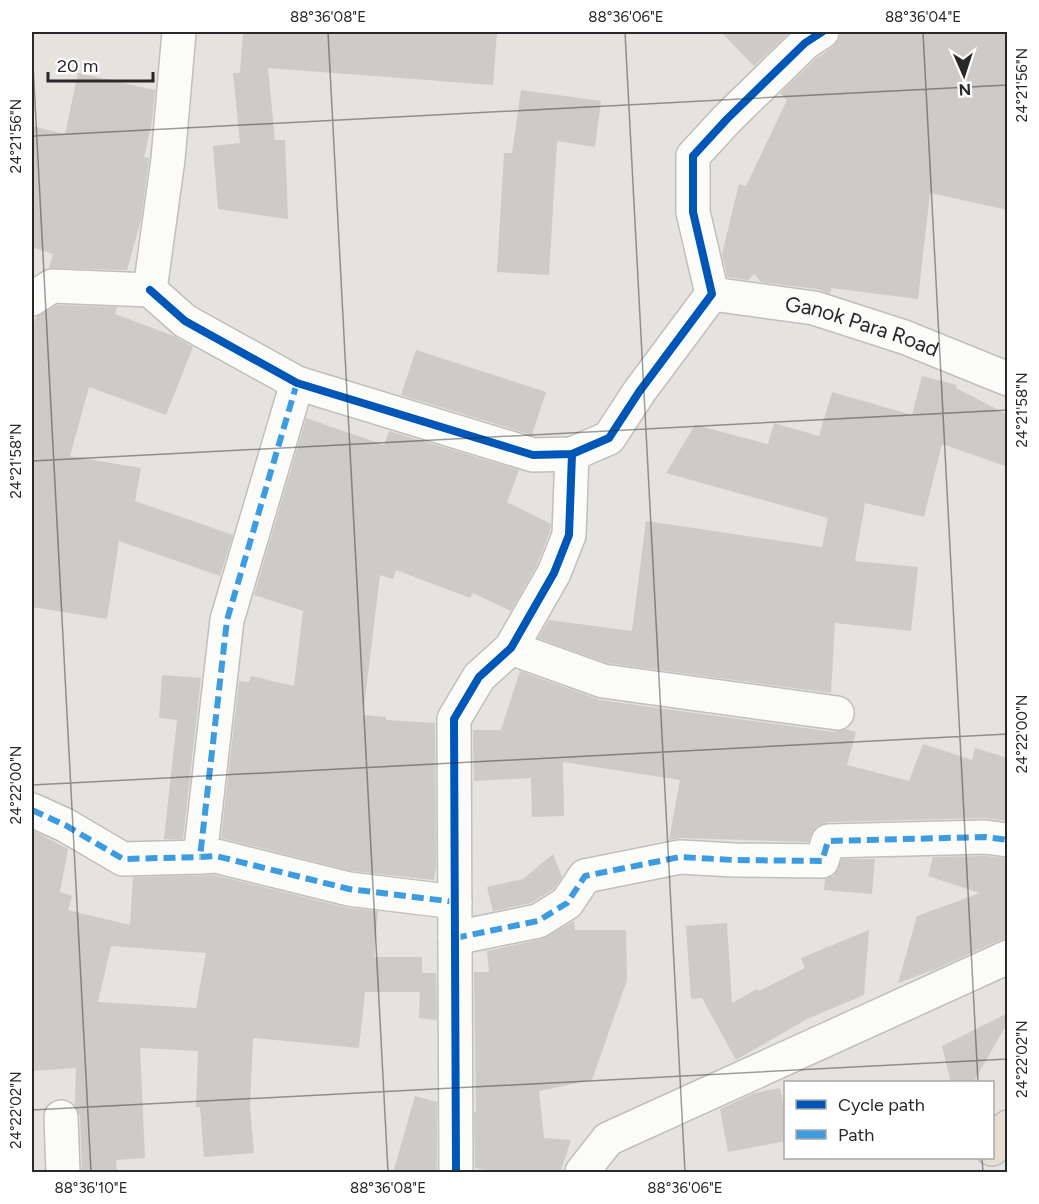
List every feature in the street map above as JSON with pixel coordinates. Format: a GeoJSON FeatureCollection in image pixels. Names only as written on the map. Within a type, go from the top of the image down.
{"type":"FeatureCollection","features":[{"type":"Feature","properties":{"kind":"main road"},"geometry":{"type":"LineString","coordinates":[[994,1148],[1008,1127]]}},
{"type":"Feature","properties":{"kind":"main road"},"geometry":{"type":"LineString","coordinates":[[977,1173],[986,1159]]}},
{"type":"Feature","properties":{"kind":"street"},"geometry":{"type":"LineString","coordinates":[[150,290],[168,159],[179,32]]}},
{"type":"Feature","properties":{"kind":"street"},"geometry":{"type":"LineString","coordinates":[[32,299],[51,286],[150,290],[185,321],[297,383],[534,455],[572,454],[609,438],[639,392],[712,294],[693,212],[693,156],[727,119],[805,43],[822,32]]}},
{"type":"Feature","properties":{"kind":"street","name":"Ganok Para Road"},"geometry":{"type":"LineString","coordinates":[[712,294],[814,308],[904,337],[1008,379]]}},
{"type":"Feature","properties":{"kind":"street"},"geometry":{"type":"LineString","coordinates":[[200,857],[227,620],[297,383]]}},
{"type":"Feature","properties":{"kind":"street"},"geometry":{"type":"LineString","coordinates":[[456,1173],[454,719],[479,677],[511,648],[554,573],[569,535],[572,454]]}},
{"type":"Feature","properties":{"kind":"street"},"geometry":{"type":"LineString","coordinates":[[511,648],[603,681],[837,713]]}},
{"type":"Feature","properties":{"kind":"street"},"geometry":{"type":"LineString","coordinates":[[32,810],[65,825],[123,859],[216,856],[349,889],[455,902]]}},
{"type":"Feature","properties":{"kind":"street"},"geometry":{"type":"LineString","coordinates":[[455,938],[538,921],[567,903],[585,876],[680,857],[822,861],[828,841],[985,837],[1008,840]]}},
{"type":"Feature","properties":{"kind":"street"},"geometry":{"type":"LineString","coordinates":[[582,1173],[608,1139],[1008,957]]}},
{"type":"Feature","properties":{"kind":"street"},"geometry":{"type":"LineString","coordinates":[[61,1117],[63,1173]]}},
{"type":"Feature","properties":{"kind":"building"},"geometry":{"type":"Polygon","coordinates":[[[243,32],[497,32],[493,85],[268,68],[275,140],[285,140],[288,219],[218,209],[213,146],[240,143],[233,73],[240,73],[243,32]]]}},
{"type":"Feature","properties":{"kind":"building"},"geometry":{"type":"Polygon","coordinates":[[[721,32],[790,32],[754,66],[721,32]]]}},
{"type":"Feature","properties":{"kind":"building"},"geometry":{"type":"Polygon","coordinates":[[[841,32],[1008,32],[1008,210],[930,193],[918,299],[831,288],[830,294],[817,289],[761,282],[754,274],[748,280],[727,277],[722,254],[739,184],[746,186],[787,100],[780,93],[817,58],[833,47],[841,32]]]}},
{"type":"Feature","properties":{"kind":"building"},"geometry":{"type":"Polygon","coordinates":[[[78,73],[155,90],[152,122],[144,157],[149,158],[141,220],[127,270],[49,268],[53,254],[32,247],[32,126],[65,134],[78,73]]]}},
{"type":"Feature","properties":{"kind":"building"},"geometry":{"type":"Polygon","coordinates":[[[521,90],[601,101],[595,147],[557,141],[549,275],[497,272],[504,153],[512,153],[521,90]]]}},
{"type":"Feature","properties":{"kind":"building"},"geometry":{"type":"Polygon","coordinates":[[[57,305],[117,307],[115,314],[174,336],[193,347],[166,415],[89,387],[70,456],[141,468],[135,501],[233,535],[220,576],[119,541],[107,619],[32,607],[32,329],[36,317],[57,305]]]}},
{"type":"Feature","properties":{"kind":"building"},"geometry":{"type":"Polygon","coordinates":[[[416,350],[546,392],[532,435],[401,395],[416,350]]]}},
{"type":"Feature","properties":{"kind":"building"},"geometry":{"type":"Polygon","coordinates":[[[922,376],[957,385],[956,388],[1008,415],[1008,467],[942,444],[924,517],[865,503],[855,561],[918,567],[911,631],[835,623],[831,693],[607,663],[538,638],[549,620],[632,631],[646,521],[822,547],[828,518],[666,473],[695,425],[768,444],[774,423],[819,436],[832,392],[912,415],[922,376]]]}},
{"type":"Feature","properties":{"kind":"building"},"geometry":{"type":"Polygon","coordinates":[[[306,418],[384,445],[389,431],[519,470],[507,502],[551,524],[537,565],[511,611],[473,593],[470,598],[396,570],[393,579],[380,575],[363,715],[386,717],[386,720],[435,723],[436,865],[434,880],[352,871],[221,838],[239,681],[249,682],[251,676],[294,686],[303,611],[254,595],[306,418]]]}},
{"type":"Feature","properties":{"kind":"building"},"geometry":{"type":"Polygon","coordinates":[[[520,671],[600,700],[834,732],[846,729],[856,732],[847,765],[909,781],[923,744],[972,760],[975,748],[1008,758],[1008,821],[985,818],[828,822],[816,827],[808,842],[681,838],[669,840],[680,780],[563,762],[564,816],[532,817],[531,778],[474,781],[473,730],[501,730],[520,671]]]}},
{"type":"Feature","properties":{"kind":"building"},"geometry":{"type":"Polygon","coordinates":[[[162,675],[201,678],[183,839],[164,839],[177,720],[159,718],[162,675]]]}},
{"type":"Feature","properties":{"kind":"building"},"geometry":{"type":"Polygon","coordinates":[[[32,830],[68,849],[60,892],[72,896],[68,910],[130,925],[133,877],[214,875],[344,907],[378,911],[374,957],[422,957],[422,973],[436,973],[437,1020],[419,1018],[420,992],[365,992],[359,1048],[253,1038],[250,1106],[254,1153],[204,1157],[200,1107],[196,1107],[198,1051],[140,1048],[145,1158],[116,1160],[117,1173],[82,1173],[80,1116],[75,1105],[76,1068],[32,1071],[32,830]],[[111,946],[98,1002],[196,1008],[206,953],[111,946]]]}},
{"type":"Feature","properties":{"kind":"building"},"geometry":{"type":"Polygon","coordinates":[[[553,854],[562,877],[554,889],[531,903],[493,911],[487,887],[523,879],[553,854]]]}},
{"type":"Feature","properties":{"kind":"building"},"geometry":{"type":"Polygon","coordinates":[[[933,857],[1008,858],[1008,939],[1000,940],[936,969],[898,983],[917,916],[980,893],[928,876],[933,857]]]}},
{"type":"Feature","properties":{"kind":"building"},"geometry":{"type":"Polygon","coordinates":[[[842,859],[875,859],[872,894],[824,890],[825,879],[834,876],[842,859]]]}},
{"type":"Feature","properties":{"kind":"building"},"geometry":{"type":"Polygon","coordinates":[[[574,921],[575,930],[626,930],[627,980],[592,1080],[539,1091],[544,1138],[571,1140],[560,1173],[507,1173],[475,1168],[474,972],[489,972],[487,951],[542,939],[574,921]]]}},
{"type":"Feature","properties":{"kind":"building"},"geometry":{"type":"Polygon","coordinates":[[[727,923],[732,1003],[757,989],[759,991],[805,968],[801,958],[869,930],[864,995],[807,1019],[736,1060],[702,998],[691,999],[686,926],[727,923]]]}},
{"type":"Feature","properties":{"kind":"building"},"geometry":{"type":"Polygon","coordinates":[[[1008,1013],[1008,1022],[974,1081],[951,1081],[942,1046],[1008,1013]]]}},
{"type":"Feature","properties":{"kind":"building"},"geometry":{"type":"Polygon","coordinates":[[[780,1088],[784,1107],[784,1141],[728,1152],[720,1109],[755,1093],[780,1088]]]}},
{"type":"Feature","properties":{"kind":"building"},"geometry":{"type":"Polygon","coordinates":[[[415,1096],[437,1102],[437,1173],[393,1173],[415,1096]]]}},
{"type":"Feature","properties":{"kind":"marked path"},"geometry":{"type":"LineString","coordinates":[[297,383],[227,620],[200,857],[216,856],[349,889],[455,902]]}},
{"type":"Feature","properties":{"kind":"marked path"},"geometry":{"type":"LineString","coordinates":[[32,810],[65,825],[123,859],[200,857]]}},
{"type":"Feature","properties":{"kind":"marked path"},"geometry":{"type":"LineString","coordinates":[[455,938],[538,921],[567,903],[585,876],[680,857],[822,861],[828,841],[985,837],[1008,840]]}},
{"type":"Feature","properties":{"kind":"cycle path"},"geometry":{"type":"LineString","coordinates":[[150,290],[185,321],[297,383],[533,455],[572,454],[609,438],[639,392],[712,294],[693,212],[693,156],[727,119],[805,43],[822,32]]}},
{"type":"Feature","properties":{"kind":"cycle path"},"geometry":{"type":"LineString","coordinates":[[456,1172],[454,719],[479,677],[511,648],[554,573],[569,535],[572,454]]}}]}
